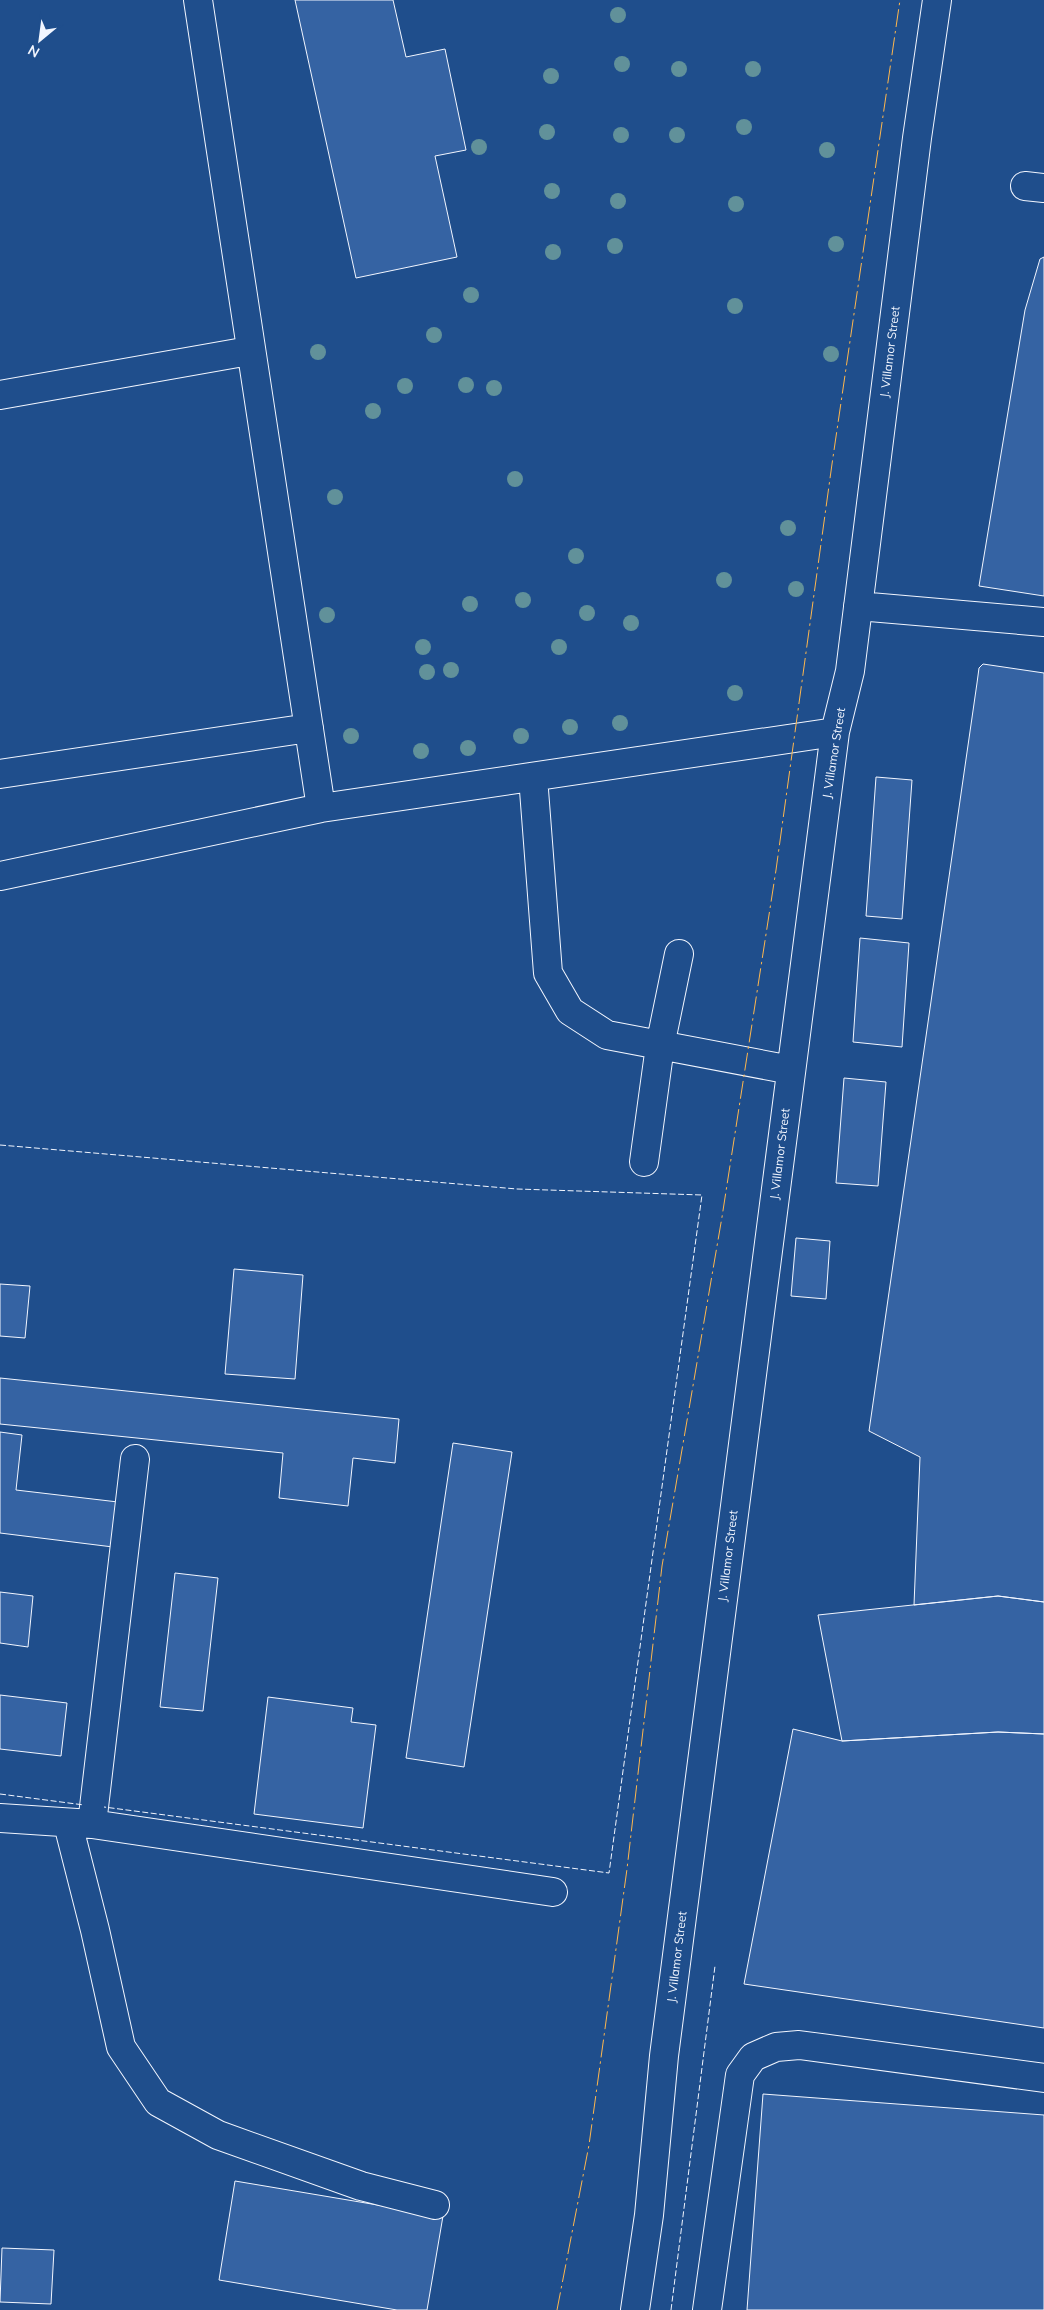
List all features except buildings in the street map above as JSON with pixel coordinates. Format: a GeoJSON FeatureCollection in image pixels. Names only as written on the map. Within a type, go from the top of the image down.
{"type":"FeatureCollection","features":[{"type":"Feature","properties":{"kind":"street"},"geometry":{"type":"LineString","coordinates":[[198,0],[249,351],[321,808]]}},
{"type":"Feature","properties":{"kind":"street","name":"J. Villamor Street"},"geometry":{"type":"LineString","coordinates":[[635,2310],[649,2215],[665,2047],[835,732],[850,671],[917,138],[937,0]]}},
{"type":"Feature","properties":{"kind":"street"},"geometry":{"type":"LineString","coordinates":[[0,394],[249,351]]}},
{"type":"Feature","properties":{"kind":"street"},"geometry":{"type":"LineString","coordinates":[[858,606],[1044,622]]}},
{"type":"Feature","properties":{"kind":"street"},"geometry":{"type":"LineString","coordinates":[[0,774],[309,728]]}},
{"type":"Feature","properties":{"kind":"street"},"geometry":{"type":"LineString","coordinates":[[0,876],[321,808],[835,732]]}},
{"type":"Feature","properties":{"kind":"street"},"geometry":{"type":"LineString","coordinates":[[533,777],[548,973],[570,1011],[606,1035],[791,1070]]}},
{"type":"Feature","properties":{"kind":"street"},"geometry":{"type":"LineString","coordinates":[[644,1162],[660,1046],[679,954]]}},
{"type":"Feature","properties":{"kind":"street"},"geometry":{"type":"LineString","coordinates":[[135,1459],[80,1824],[95,1930],[121,2047],[158,2102],[218,2135],[361,2186],[435,2205]]}},
{"type":"Feature","properties":{"kind":"street"},"geometry":{"type":"LineString","coordinates":[[0,1818],[80,1824],[553,1892]]}},
{"type":"Feature","properties":{"kind":"street"},"geometry":{"type":"LineString","coordinates":[[707,2310],[740,2075],[753,2057],[776,2047],[799,2045],[1044,2078]]}},
{"type":"Feature","properties":{"kind":"fence"},"geometry":{"type":"LineString","coordinates":[[0,1145],[517,1189],[702,1195],[609,1873],[104,1807]]}},
{"type":"Feature","properties":{"kind":"fence"},"geometry":{"type":"LineString","coordinates":[[0,1794],[84,1805]]}},
{"type":"Feature","properties":{"kind":"fence"},"geometry":{"type":"LineString","coordinates":[[671,2310],[715,1966]]}},
{"type":"Feature","properties":{"kind":"power"},"geometry":{"type":"LineString","coordinates":[[557,2310],[589,2145],[627,1869],[662,1566],[722,1217],[776,870],[832,464],[900,0]]}}]}
